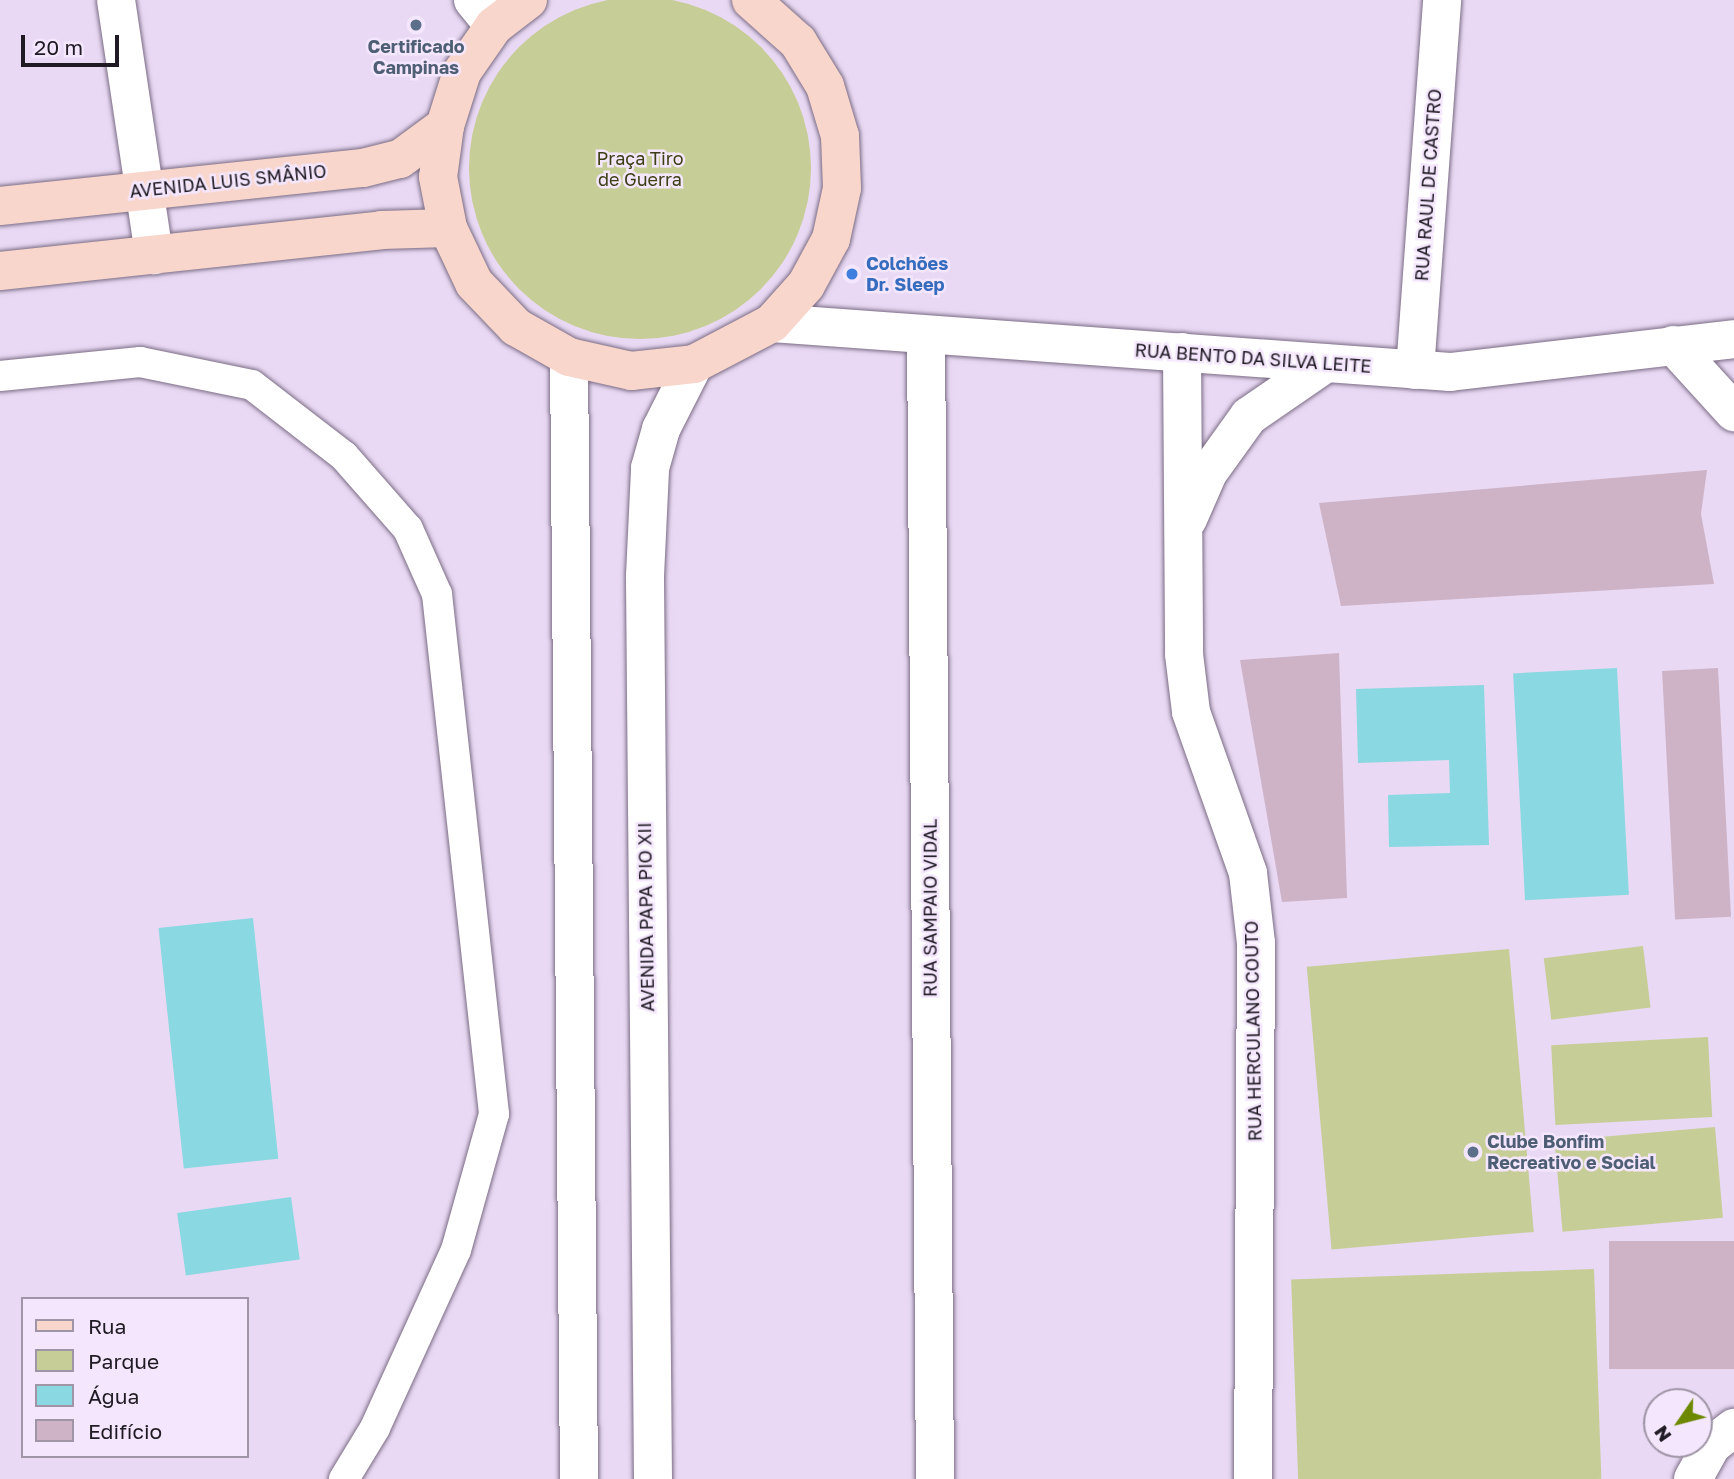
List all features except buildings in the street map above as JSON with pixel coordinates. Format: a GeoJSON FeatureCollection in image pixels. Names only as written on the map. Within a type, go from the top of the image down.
{"type":"FeatureCollection","features":[{"type":"Feature","properties":{"kind":"main road"},"geometry":{"type":"LineString","coordinates":[[528,0],[484,13],[462,72],[445,126],[438,177],[447,228],[482,292],[516,327],[569,357],[631,370],[694,364],[772,323],[806,285],[831,239],[842,188],[840,136],[825,86],[798,42],[751,0]]}},
{"type":"Feature","properties":{"kind":"main road"},"geometry":{"type":"LineString","coordinates":[[796,0],[798,42]]}},
{"type":"Feature","properties":{"kind":"main road","name":"AVENIDA LUIS SMÂNIO"},"geometry":{"type":"LineString","coordinates":[[0,206],[363,168],[400,159],[445,126]]}},
{"type":"Feature","properties":{"kind":"main road"},"geometry":{"type":"LineString","coordinates":[[0,271],[381,230],[447,228]]}},
{"type":"Feature","properties":{"kind":"street"},"geometry":{"type":"LineString","coordinates":[[116,0],[147,189],[154,255]]}},
{"type":"Feature","properties":{"kind":"street","name":"RUA RAUL DE CASTRO"},"geometry":{"type":"LineString","coordinates":[[1415,370],[1441,0]]}},
{"type":"Feature","properties":{"kind":"street","name":"RUA BENTO DA SILVA LEITE"},"geometry":{"type":"LineString","coordinates":[[772,323],[1450,372],[1734,339]]}},
{"type":"Feature","properties":{"kind":"street","name":"RUA SAMPAIO VIDAL"},"geometry":{"type":"LineString","coordinates":[[926,336],[935,1479]]}},
{"type":"Feature","properties":{"kind":"street"},"geometry":{"type":"LineString","coordinates":[[1673,345],[1734,412]]}},
{"type":"Feature","properties":{"kind":"street","name":"RUA HERCULANO COUTO"},"geometry":{"type":"LineString","coordinates":[[1182,352],[1181,552],[1184,654],[1192,712],[1248,873],[1256,943],[1253,1479]]}},
{"type":"Feature","properties":{"kind":"street"},"geometry":{"type":"LineString","coordinates":[[569,357],[579,1479]]}},
{"type":"Feature","properties":{"kind":"street"},"geometry":{"type":"LineString","coordinates":[[0,376],[140,362],[252,385],[344,456],[408,529],[437,594],[494,1114],[456,1250],[375,1428],[344,1479]]}},
{"type":"Feature","properties":{"kind":"street","name":"RUA HERCULANO COUTO"},"geometry":{"type":"LineString","coordinates":[[1181,552],[1190,511],[1208,473],[1249,416],[1326,363]]}},
{"type":"Feature","properties":{"kind":"street","name":"AVENIDA PAPA PIO XII"},"geometry":{"type":"LineString","coordinates":[[653,1479],[645,576],[650,468],[662,429],[694,364]]}},
{"type":"Feature","properties":{"kind":"street"},"geometry":{"type":"LineString","coordinates":[[1693,1479],[1712,1445],[1734,1428]]}},
{"type":"Feature","properties":{"kind":"green space","name":"Praça Tiro de Guerra"},"geometry":{"type":"Polygon","coordinates":[[[615,-1],[665,-1],[690,4],[721,17],[749,36],[772,59],[791,87],[804,118],[810,151],[810,185],[804,218],[791,249],[772,277],[749,300],[721,319],[690,332],[657,338],[623,338],[590,332],[559,319],[531,300],[508,277],[489,249],[476,218],[470,185],[470,151],[476,118],[489,87],[508,59],[531,36],[559,17],[590,4],[615,-1]]]}},
{"type":"Feature","properties":{"kind":"green space"},"geometry":{"type":"Polygon","coordinates":[[[1643,946],[1651,1008],[1551,1020],[1544,958],[1643,946]]]}},
{"type":"Feature","properties":{"kind":"green space"},"geometry":{"type":"Polygon","coordinates":[[[1509,949],[1534,1232],[1332,1250],[1307,967],[1509,949]]]}},
{"type":"Feature","properties":{"kind":"green space"},"geometry":{"type":"Polygon","coordinates":[[[1708,1037],[1712,1117],[1555,1125],[1551,1045],[1708,1037]]]}},
{"type":"Feature","properties":{"kind":"green space"},"geometry":{"type":"Polygon","coordinates":[[[1715,1127],[1723,1218],[1563,1232],[1555,1141],[1715,1127]]]}},
{"type":"Feature","properties":{"kind":"green space"},"geometry":{"type":"Polygon","coordinates":[[[1594,1269],[1601,1479],[1298,1479],[1291,1280],[1594,1269]]]}},
{"type":"Feature","properties":{"kind":"water"},"geometry":{"type":"Polygon","coordinates":[[[1617,668],[1629,895],[1525,900],[1513,673],[1617,668]]]}},
{"type":"Feature","properties":{"kind":"water"},"geometry":{"type":"Polygon","coordinates":[[[1484,685],[1489,845],[1389,847],[1388,795],[1450,793],[1449,760],[1358,763],[1356,689],[1484,685]]]}},
{"type":"Feature","properties":{"kind":"water"},"geometry":{"type":"Polygon","coordinates":[[[253,918],[278,1159],[184,1169],[159,928],[253,918]]]}},
{"type":"Feature","properties":{"kind":"water"},"geometry":{"type":"Polygon","coordinates":[[[291,1197],[300,1259],[186,1275],[177,1213],[291,1197]]]}},
{"type":"Feature","properties":{"kind":"place","name":"Certificado Campinas"},"geometry":{"type":"Point","coordinates":[416,25]}},
{"type":"Feature","properties":{"kind":"place","name":"Colchões Dr. Sleep"},"geometry":{"type":"Point","coordinates":[852,274]}},
{"type":"Feature","properties":{"kind":"place","name":"Clube Bonfim Recreativo e Social"},"geometry":{"type":"Point","coordinates":[1473,1152]}}]}
